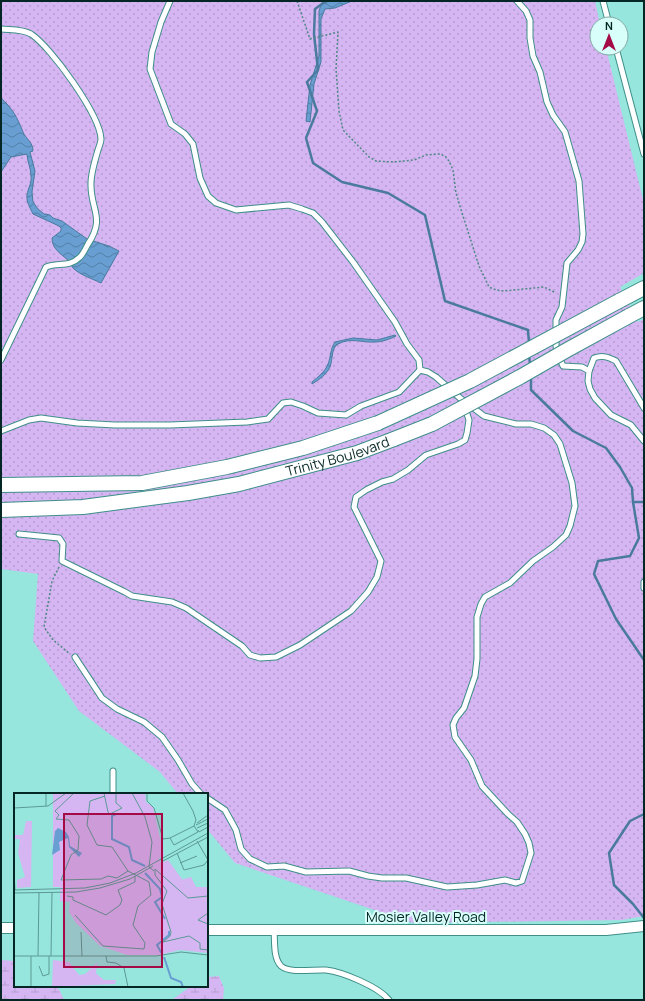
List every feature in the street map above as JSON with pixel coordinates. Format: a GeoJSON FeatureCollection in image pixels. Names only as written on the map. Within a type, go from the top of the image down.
{"type":"FeatureCollection","features":[{"type":"Feature","properties":{"kind":"main road","name":"Trinity Boulevard"},"geometry":{"type":"LineString","coordinates":[[1,485],[142,483],[227,467],[295,450],[378,423],[470,382],[644,288]]}},
{"type":"Feature","properties":{"kind":"main road","name":"Trinity Boulevard"},"geometry":{"type":"LineString","coordinates":[[1,510],[83,507],[188,493],[239,484],[357,452],[432,424],[644,308]]}},
{"type":"Feature","properties":{"kind":"street","name":"Mosier Valley Road"},"geometry":{"type":"LineString","coordinates":[[208,930],[598,930],[642,926]]}},
{"type":"Feature","properties":{"kind":"street"},"geometry":{"type":"LineString","coordinates":[[1,928],[14,928]]}},
{"type":"Feature","properties":{"kind":"lane"},"geometry":{"type":"LineString","coordinates":[[1,431],[29,420],[42,418],[115,425],[170,425],[247,422],[268,419],[283,403],[290,402],[318,413],[346,414],[361,406],[399,392],[420,370],[419,360],[407,344],[395,322],[353,262],[322,222],[312,213],[302,208],[290,205],[236,210],[216,203],[208,196],[200,178],[193,144],[185,134],[171,124],[150,69],[152,52],[161,22],[170,1]]}},
{"type":"Feature","properties":{"kind":"lane"},"geometry":{"type":"LineString","coordinates":[[517,1],[526,10],[530,20],[530,38],[533,56],[540,72],[547,102],[553,115],[565,132],[579,181],[583,234],[582,242],[578,250],[567,263],[562,307],[556,320],[557,352],[564,366],[582,366],[589,372]]}},
{"type":"Feature","properties":{"kind":"lane"},"geometry":{"type":"LineString","coordinates":[[603,1],[607,16]]}},
{"type":"Feature","properties":{"kind":"lane"},"geometry":{"type":"LineString","coordinates":[[1,29],[22,30],[31,35],[60,62],[92,114],[101,140],[91,182],[93,202],[96,213],[96,232],[80,257],[67,264],[51,265],[46,267],[1,360]]}},
{"type":"Feature","properties":{"kind":"lane"},"geometry":{"type":"LineString","coordinates":[[618,56],[644,154]]}},
{"type":"Feature","properties":{"kind":"lane"},"geometry":{"type":"LineString","coordinates":[[644,408],[616,361],[608,357],[600,356],[594,358],[589,372],[588,381],[595,398],[611,414],[631,425],[644,441]]}},
{"type":"Feature","properties":{"kind":"lane"},"geometry":{"type":"LineString","coordinates":[[208,799],[225,810],[236,830],[241,849],[250,860],[267,867],[284,866],[306,872],[348,871],[382,878],[406,878],[447,887],[477,885],[505,880],[516,883],[522,881],[531,853],[529,843],[525,834],[516,822],[482,786],[471,760],[455,737],[454,725],[456,718],[464,708],[475,676],[478,617],[481,604],[485,597],[510,583],[533,561],[553,547],[566,535],[570,526],[574,506],[572,483],[560,444],[554,435],[544,428],[531,424],[516,424],[484,416],[463,401],[436,377],[428,372],[420,370]]}},
{"type":"Feature","properties":{"kind":"lane"},"geometry":{"type":"LineString","coordinates":[[19,534],[59,538],[62,544],[62,561],[132,596],[172,602],[186,608],[242,646],[250,655],[260,658],[276,657],[300,645],[327,626],[340,620],[351,611],[368,592],[377,577],[381,561],[354,507],[356,497],[366,490],[382,482],[393,479],[408,470],[426,455],[458,444],[465,440],[469,420],[463,401]]}},
{"type":"Feature","properties":{"kind":"lane"},"geometry":{"type":"LineString","coordinates":[[644,582],[644,588]]}},
{"type":"Feature","properties":{"kind":"lane"},"geometry":{"type":"LineString","coordinates":[[74,657],[102,698],[117,709],[144,722],[162,737],[192,784],[200,793]]}},
{"type":"Feature","properties":{"kind":"lane"},"geometry":{"type":"LineString","coordinates":[[112,793],[113,771]]}},
{"type":"Feature","properties":{"kind":"lane"},"geometry":{"type":"LineString","coordinates":[[274,930],[276,955],[281,965],[285,968],[293,970],[325,970],[343,973],[386,996],[389,1000]]}},
{"type":"Feature","properties":{"kind":"path"},"geometry":{"type":"LineString","coordinates":[[297,1],[310,39],[338,32],[336,69],[339,111],[343,130],[349,138],[369,157],[376,161],[393,162],[414,160],[439,154],[445,156],[453,170],[456,193],[463,216],[479,266],[489,287],[504,291],[544,287],[556,293],[563,300]]}},
{"type":"Feature","properties":{"kind":"path"},"geometry":{"type":"LineString","coordinates":[[62,561],[52,581],[44,627],[53,640],[74,657]]}},
{"type":"Feature","properties":{"kind":"green space"},"geometry":{"type":"Polygon","coordinates":[[[1,1],[595,1],[598,16],[589,16],[589,56],[608,56],[644,204],[644,273],[620,287],[638,322],[644,319],[644,916],[622,920],[413,923],[235,863],[208,830],[208,793],[177,793],[160,772],[79,711],[33,641],[38,574],[1,569],[1,1]]]}},
{"type":"Feature","properties":{"kind":"green space"},"geometry":{"type":"Polygon","coordinates":[[[1,960],[14,961],[14,987],[57,987],[64,1000],[1,1000],[1,960]]]}},
{"type":"Feature","properties":{"kind":"green space"},"geometry":{"type":"Polygon","coordinates":[[[219,976],[224,988],[223,1000],[172,1000],[190,987],[208,987],[208,977],[219,976]]]}},
{"type":"Feature","properties":{"kind":"water"},"geometry":{"type":"Polygon","coordinates":[[[329,1],[352,1],[335,8],[325,9],[321,19],[321,62],[314,84],[310,122],[306,121],[310,85],[319,56],[319,11],[321,5],[329,1]]]}},
{"type":"Feature","properties":{"kind":"water"},"geometry":{"type":"Polygon","coordinates":[[[1,98],[9,106],[33,148],[33,151],[30,152],[35,171],[32,192],[33,202],[38,209],[44,214],[50,215],[53,218],[62,221],[87,239],[119,251],[101,283],[83,275],[73,268],[69,261],[55,248],[52,238],[61,231],[61,228],[33,214],[28,204],[27,197],[31,179],[27,154],[11,157],[1,172],[1,98]]]}},
{"type":"Feature","properties":{"kind":"water"},"geometry":{"type":"Polygon","coordinates":[[[396,336],[389,339],[380,341],[347,341],[338,344],[334,348],[330,367],[322,377],[312,384],[312,382],[327,367],[332,347],[335,342],[353,338],[377,340],[396,336]]]}},
{"type":"Feature","properties":{"kind":"waterway"},"geometry":{"type":"LineString","coordinates":[[326,1],[315,9],[314,34],[318,70],[307,82],[317,111],[306,138],[313,163],[342,182],[388,193],[425,215],[445,301],[528,330],[529,343]]}},
{"type":"Feature","properties":{"kind":"waterway"},"geometry":{"type":"LineString","coordinates":[[529,354],[530,365]]}},
{"type":"Feature","properties":{"kind":"waterway"},"geometry":{"type":"LineString","coordinates":[[531,376],[531,390],[573,431],[606,448],[620,467],[632,488],[639,538],[630,556],[598,561],[594,574],[616,619],[644,660]]}},
{"type":"Feature","properties":{"kind":"waterway"},"geometry":{"type":"LineString","coordinates":[[633,502],[644,502]]}},
{"type":"Feature","properties":{"kind":"waterway"},"geometry":{"type":"LineString","coordinates":[[644,814],[630,821],[609,853],[614,885],[633,904],[644,918]]}}]}
